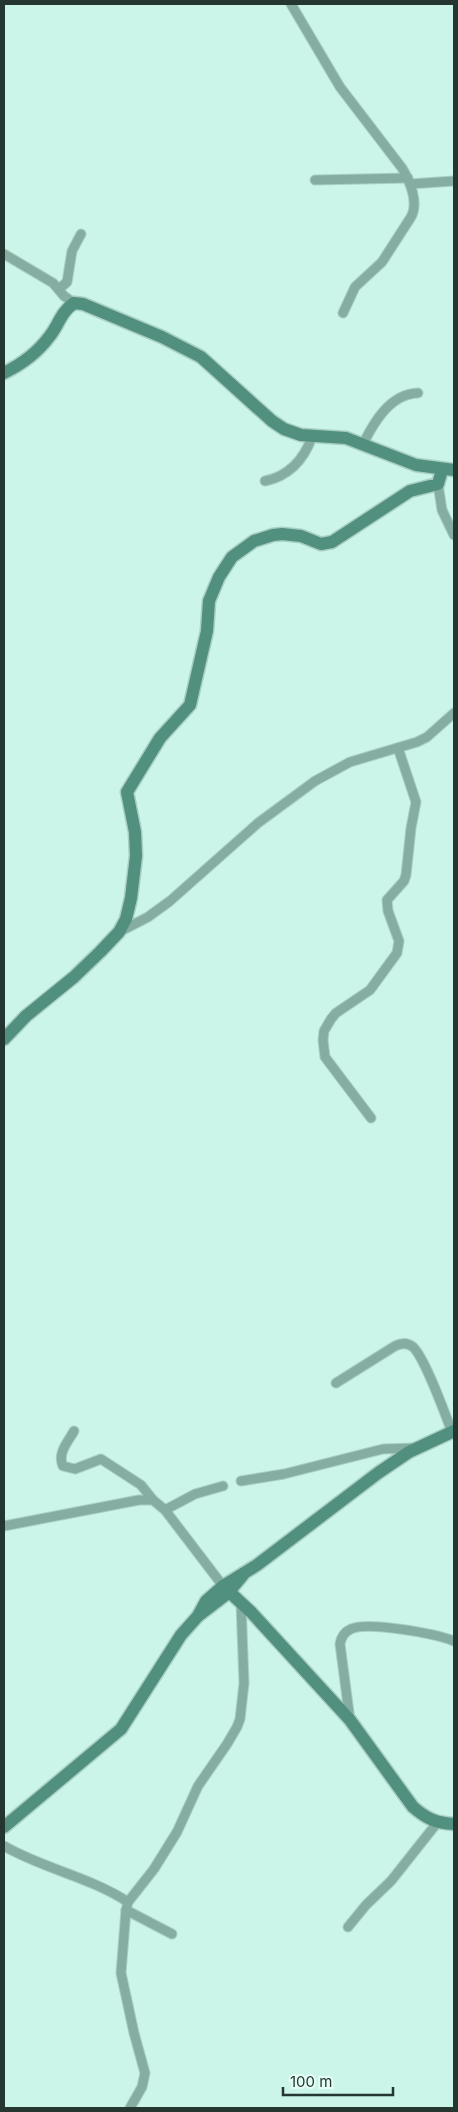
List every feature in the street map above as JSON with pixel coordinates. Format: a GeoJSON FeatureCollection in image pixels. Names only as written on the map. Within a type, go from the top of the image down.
{"type":"FeatureCollection","features":[{"type":"Feature","properties":{"kind":"street"},"geometry":{"type":"LineString","coordinates":[[291,4],[340,87],[402,168],[409,181],[414,205],[413,213],[382,262],[355,288],[343,312]]}},
{"type":"Feature","properties":{"kind":"street"},"geometry":{"type":"LineString","coordinates":[[315,180],[454,181]]}},
{"type":"Feature","properties":{"kind":"street"},"geometry":{"type":"LineString","coordinates":[[59,289],[67,282],[72,251],[81,234]]}},
{"type":"Feature","properties":{"kind":"street"},"geometry":{"type":"LineString","coordinates":[[4,254],[53,283],[64,296],[74,303],[84,304],[119,318],[167,339],[201,357],[272,421],[293,433],[312,437],[334,436],[363,444],[416,465],[448,470],[438,484],[410,491],[332,542],[321,544],[301,536],[282,534],[264,537],[243,547],[226,565],[209,600],[208,631],[190,705],[160,738],[128,792],[135,832],[136,856],[129,910],[118,932],[88,964],[26,1016],[4,1038]]}},
{"type":"Feature","properties":{"kind":"street"},"geometry":{"type":"LineString","coordinates":[[6,369],[39,348],[50,336],[61,314],[74,303]]}},
{"type":"Feature","properties":{"kind":"street"},"geometry":{"type":"LineString","coordinates":[[363,444],[371,428],[382,413],[404,396],[418,393]]}},
{"type":"Feature","properties":{"kind":"street"},"geometry":{"type":"LineString","coordinates":[[265,482],[278,478],[297,464],[307,451],[312,437]]}},
{"type":"Feature","properties":{"kind":"street"},"geometry":{"type":"LineString","coordinates":[[438,484],[442,510],[454,535]]}},
{"type":"Feature","properties":{"kind":"street"},"geometry":{"type":"LineString","coordinates":[[118,932],[148,917],[170,901],[258,823],[315,781],[342,766],[410,745],[427,737],[454,713]]}},
{"type":"Feature","properties":{"kind":"street"},"geometry":{"type":"LineString","coordinates":[[371,1118],[324,1057],[323,1040],[324,1031],[336,1013],[370,990],[397,953],[399,941],[388,911],[387,900],[404,881],[406,875],[410,828],[416,802],[398,748]]}},
{"type":"Feature","properties":{"kind":"street"},"geometry":{"type":"LineString","coordinates":[[4,1826],[121,1729],[137,1707],[168,1654],[181,1635],[198,1616],[206,1601],[225,1590],[378,1473],[418,1448],[453,1431],[415,1349],[408,1344],[395,1346],[336,1383]]}},
{"type":"Feature","properties":{"kind":"street"},"geometry":{"type":"LineString","coordinates":[[74,1431],[60,1459],[63,1466],[76,1469],[101,1459],[141,1485],[153,1500],[165,1510],[225,1590],[240,1603],[350,1720],[414,1807],[425,1818],[437,1823],[454,1824]]}},
{"type":"Feature","properties":{"kind":"street"},"geometry":{"type":"LineString","coordinates":[[241,1481],[284,1474],[383,1449],[418,1448]]}},
{"type":"Feature","properties":{"kind":"street"},"geometry":{"type":"LineString","coordinates":[[165,1510],[194,1494],[223,1486]]}},
{"type":"Feature","properties":{"kind":"street"},"geometry":{"type":"LineString","coordinates":[[4,1526],[139,1500],[153,1500]]}},
{"type":"Feature","properties":{"kind":"street"},"geometry":{"type":"LineString","coordinates":[[130,2108],[142,2087],[145,2073],[121,1973],[127,1906],[154,1869],[177,1832],[200,1781],[227,1744],[240,1719],[244,1683],[240,1603]]}},
{"type":"Feature","properties":{"kind":"street"},"geometry":{"type":"LineString","coordinates":[[350,1720],[340,1652],[341,1639],[348,1631],[354,1628],[373,1628],[432,1634],[454,1641]]}},
{"type":"Feature","properties":{"kind":"street"},"geometry":{"type":"LineString","coordinates":[[348,1927],[366,1905],[391,1881],[437,1823]]}},
{"type":"Feature","properties":{"kind":"street"},"geometry":{"type":"LineString","coordinates":[[4,1846],[27,1859],[100,1886],[127,1906],[172,1934]]}}]}
